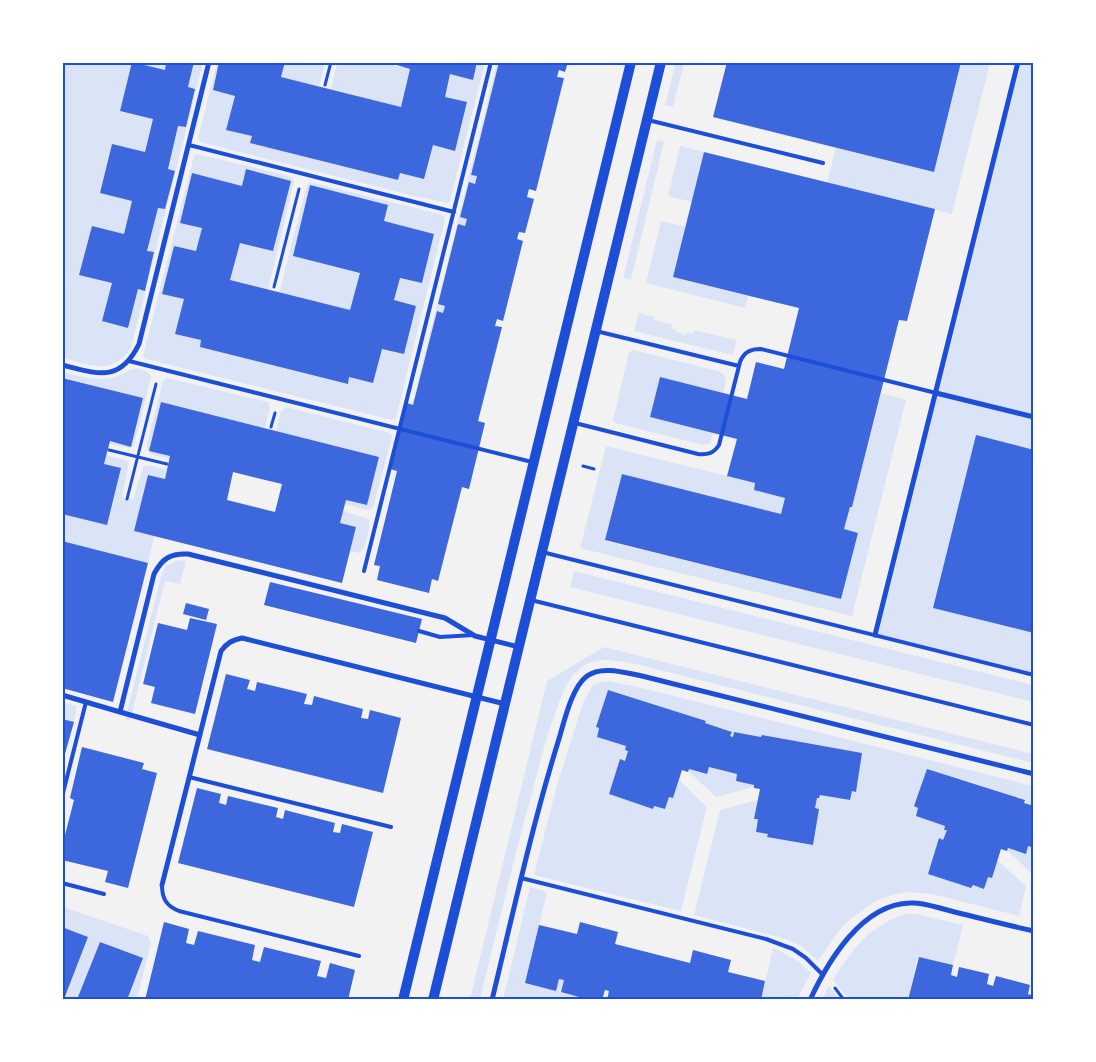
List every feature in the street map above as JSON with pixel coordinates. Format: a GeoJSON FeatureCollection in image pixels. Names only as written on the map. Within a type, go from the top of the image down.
{"type":"FeatureCollection","features":[{"type":"Feature","properties":{"kind":"main road"},"geometry":{"type":"LineString","coordinates":[[403,1000],[631,62]]}},
{"type":"Feature","properties":{"kind":"main road"},"geometry":{"type":"LineString","coordinates":[[433,1000],[661,62]]}},
{"type":"Feature","properties":{"kind":"street"},"geometry":{"type":"LineString","coordinates":[[62,365],[91,372],[107,373],[122,368],[130,361],[139,344],[209,62]]}},
{"type":"Feature","properties":{"kind":"street"},"geometry":{"type":"LineString","coordinates":[[876,635],[1018,62]]}},
{"type":"Feature","properties":{"kind":"street"},"geometry":{"type":"LineString","coordinates":[[936,393],[1034,417]]}},
{"type":"Feature","properties":{"kind":"street"},"geometry":{"type":"LineString","coordinates":[[120,712],[154,574],[159,564],[167,557],[177,554],[188,554],[445,618],[474,636],[519,647]]}},
{"type":"Feature","properties":{"kind":"street"},"geometry":{"type":"LineString","coordinates":[[162,885],[221,651],[226,644],[242,638],[505,704]]}},
{"type":"Feature","properties":{"kind":"street"},"geometry":{"type":"LineString","coordinates":[[492,1000],[552,761],[573,697],[584,679],[592,673],[618,671],[642,676],[1034,774]]}},
{"type":"Feature","properties":{"kind":"street"},"geometry":{"type":"LineString","coordinates":[[62,695],[200,735]]}},
{"type":"Feature","properties":{"kind":"street"},"geometry":{"type":"LineString","coordinates":[[810,1000],[831,962],[852,933],[876,914],[895,905],[916,902],[1034,931]]}},
{"type":"Feature","properties":{"kind":"lane"},"geometry":{"type":"LineString","coordinates":[[364,571],[491,62]]}},
{"type":"Feature","properties":{"kind":"lane"},"geometry":{"type":"LineString","coordinates":[[647,120],[823,163]]}},
{"type":"Feature","properties":{"kind":"lane"},"geometry":{"type":"LineString","coordinates":[[189,146],[454,212]]}},
{"type":"Feature","properties":{"kind":"lane"},"geometry":{"type":"LineString","coordinates":[[596,331],[739,366]]}},
{"type":"Feature","properties":{"kind":"lane"},"geometry":{"type":"LineString","coordinates":[[574,423],[698,454],[709,454],[719,445],[743,356],[748,351],[754,349],[761,349],[936,393]]}},
{"type":"Feature","properties":{"kind":"lane"},"geometry":{"type":"LineString","coordinates":[[130,361],[534,462]]}},
{"type":"Feature","properties":{"kind":"lane"},"geometry":{"type":"LineString","coordinates":[[542,552],[1034,675]]}},
{"type":"Feature","properties":{"kind":"lane"},"geometry":{"type":"LineString","coordinates":[[530,600],[1034,725]]}},
{"type":"Feature","properties":{"kind":"lane"},"geometry":{"type":"LineString","coordinates":[[419,631],[440,637],[474,636]]}},
{"type":"Feature","properties":{"kind":"lane"},"geometry":{"type":"LineString","coordinates":[[62,797],[86,702]]}},
{"type":"Feature","properties":{"kind":"lane"},"geometry":{"type":"LineString","coordinates":[[189,777],[391,827]]}},
{"type":"Feature","properties":{"kind":"lane"},"geometry":{"type":"LineString","coordinates":[[521,878],[766,939],[793,950],[806,958],[823,975]]}},
{"type":"Feature","properties":{"kind":"lane"},"geometry":{"type":"LineString","coordinates":[[62,883],[104,894]]}},
{"type":"Feature","properties":{"kind":"lane"},"geometry":{"type":"LineString","coordinates":[[162,885],[165,901],[171,908],[179,911],[359,956]]}},
{"type":"Feature","properties":{"kind":"path"},"geometry":{"type":"LineString","coordinates":[[325,85],[331,62]]}},
{"type":"Feature","properties":{"kind":"path"},"geometry":{"type":"LineString","coordinates":[[274,287],[303,174]]}},
{"type":"Feature","properties":{"kind":"path"},"geometry":{"type":"LineString","coordinates":[[128,499],[160,369]]}},
{"type":"Feature","properties":{"kind":"path"},"geometry":{"type":"LineString","coordinates":[[109,450],[167,464]]}},
{"type":"Feature","properties":{"kind":"shaded area"},"geometry":{"type":"Polygon","coordinates":[[[676,62],[684,63],[673,107],[665,105],[676,62]]]}},
{"type":"Feature","properties":{"kind":"shaded area"},"geometry":{"type":"Polygon","coordinates":[[[62,63],[132,63],[120,111],[153,119],[145,152],[112,144],[100,193],[132,201],[124,234],[92,226],[80,274],[112,283],[102,321],[128,328],[138,289],[145,291],[154,253],[147,251],[158,208],[165,209],[175,171],[168,169],[178,126],[186,127],[195,89],[188,87],[194,63],[203,63],[131,348],[124,357],[108,365],[91,365],[63,358],[62,63]]]}},
{"type":"Feature","properties":{"kind":"shaded area"},"geometry":{"type":"Polygon","coordinates":[[[134,63],[166,63],[165,70],[134,63]]]}},
{"type":"Feature","properties":{"kind":"shaded area"},"geometry":{"type":"Polygon","coordinates":[[[217,63],[219,63],[213,90],[235,96],[226,130],[252,136],[251,143],[398,180],[400,173],[424,179],[433,145],[455,150],[467,103],[445,97],[450,74],[472,79],[477,63],[485,63],[450,201],[447,203],[414,196],[200,142],[198,138],[217,63]]]}},
{"type":"Feature","properties":{"kind":"shaded area"},"geometry":{"type":"Polygon","coordinates":[[[285,63],[325,63],[319,86],[281,77],[285,63]]]}},
{"type":"Feature","properties":{"kind":"shaded area"},"geometry":{"type":"Polygon","coordinates":[[[337,63],[384,63],[410,69],[401,107],[331,89],[337,63]]]}},
{"type":"Feature","properties":{"kind":"shaded area"},"geometry":{"type":"Polygon","coordinates":[[[497,63],[499,63],[471,174],[477,176],[475,184],[469,183],[460,217],[467,219],[439,304],[445,306],[443,313],[437,311],[412,405],[497,63]]]}},
{"type":"Feature","properties":{"kind":"shaded area"},"geometry":{"type":"Polygon","coordinates":[[[961,63],[990,63],[952,214],[827,183],[836,148],[934,172],[961,63]]]}},
{"type":"Feature","properties":{"kind":"shaded area"},"geometry":{"type":"Polygon","coordinates":[[[1018,63],[1033,63],[1033,675],[875,635],[1018,63]]]}},
{"type":"Feature","properties":{"kind":"shaded area"},"geometry":{"type":"Polygon","coordinates":[[[657,140],[664,142],[631,280],[623,278],[657,140]]]}},
{"type":"Feature","properties":{"kind":"shaded area"},"geometry":{"type":"Polygon","coordinates":[[[680,146],[704,152],[692,202],[668,196],[680,146]]]}},
{"type":"Feature","properties":{"kind":"shaded area"},"geometry":{"type":"Polygon","coordinates":[[[197,154],[285,175],[294,181],[268,290],[230,280],[240,243],[273,251],[290,181],[246,170],[242,186],[192,173],[180,222],[202,228],[196,251],[174,246],[162,293],[184,299],[201,340],[200,347],[347,384],[349,377],[373,383],[382,349],[404,354],[416,306],[394,300],[400,278],[422,283],[434,234],[384,221],[388,205],[311,186],[293,256],[360,273],[350,310],[279,293],[307,185],[310,182],[443,215],[445,219],[396,418],[392,420],[146,359],[143,356],[194,156],[197,154]]]}},
{"type":"Feature","properties":{"kind":"shaded area"},"geometry":{"type":"Polygon","coordinates":[[[661,221],[686,227],[673,277],[748,296],[745,308],[646,283],[661,221]]]}},
{"type":"Feature","properties":{"kind":"shaded area"},"geometry":{"type":"Polygon","coordinates":[[[639,313],[654,317],[654,320],[672,324],[671,328],[676,330],[676,332],[686,335],[687,332],[693,334],[694,330],[737,340],[733,355],[634,331],[639,313]]]}},
{"type":"Feature","properties":{"kind":"shaded area"},"geometry":{"type":"Polygon","coordinates":[[[633,350],[721,372],[725,376],[726,383],[723,393],[660,377],[650,417],[713,433],[710,443],[703,445],[613,421],[629,352],[633,350]]]}},
{"type":"Feature","properties":{"kind":"shaded area"},"geometry":{"type":"Polygon","coordinates":[[[131,369],[142,370],[151,376],[134,446],[128,448],[109,444],[110,441],[131,446],[143,398],[63,378],[63,372],[89,378],[106,379],[123,374],[131,369]]]}},
{"type":"Feature","properties":{"kind":"shaded area"},"geometry":{"type":"Polygon","coordinates":[[[167,378],[268,402],[270,408],[265,428],[161,402],[149,451],[170,456],[170,459],[150,454],[147,449],[147,444],[162,385],[167,378]]]}},
{"type":"Feature","properties":{"kind":"shaded area"},"geometry":{"type":"Polygon","coordinates":[[[881,393],[906,400],[852,616],[580,548],[606,446],[755,483],[754,490],[785,498],[781,514],[622,474],[605,541],[841,599],[858,533],[844,529],[850,507],[852,507],[881,393]]]}},
{"type":"Feature","properties":{"kind":"shaded area"},"geometry":{"type":"Polygon","coordinates":[[[286,407],[390,433],[392,437],[373,508],[367,510],[344,504],[346,500],[367,505],[379,457],[276,431],[281,411],[286,407]]]}},
{"type":"Feature","properties":{"kind":"shaded area"},"geometry":{"type":"Polygon","coordinates":[[[106,455],[125,460],[129,463],[122,497],[133,500],[143,467],[148,465],[167,470],[165,479],[148,475],[134,531],[154,536],[148,563],[63,541],[63,514],[104,464],[106,455]]]}},
{"type":"Feature","properties":{"kind":"shaded area"},"geometry":{"type":"Polygon","coordinates":[[[343,511],[369,519],[368,537],[360,553],[350,551],[356,527],[340,523],[343,511]]]}},
{"type":"Feature","properties":{"kind":"shaded area"},"geometry":{"type":"Polygon","coordinates":[[[178,560],[186,561],[180,584],[165,581],[130,721],[125,720],[162,573],[166,566],[178,560]]]}},
{"type":"Feature","properties":{"kind":"shaded area"},"geometry":{"type":"Polygon","coordinates":[[[574,571],[1033,685],[1033,702],[570,587],[574,571]]]}},
{"type":"Feature","properties":{"kind":"shaded area"},"geometry":{"type":"Polygon","coordinates":[[[604,647],[1033,754],[1033,763],[636,664],[608,660],[594,661],[576,672],[568,682],[555,715],[517,847],[480,999],[470,999],[547,681],[604,647]]]}},
{"type":"Feature","properties":{"kind":"shaded area"},"geometry":{"type":"Polygon","coordinates":[[[608,681],[1033,786],[1033,806],[1024,803],[1025,800],[962,779],[914,806],[918,808],[916,816],[945,826],[944,829],[947,830],[943,840],[939,839],[928,874],[971,888],[973,885],[984,889],[988,877],[992,878],[997,860],[1026,886],[1019,916],[932,894],[907,892],[892,895],[877,900],[849,920],[838,932],[818,961],[801,946],[786,939],[694,915],[720,810],[758,800],[755,819],[758,819],[756,832],[768,834],[768,837],[813,845],[819,809],[815,808],[817,798],[820,795],[850,800],[852,791],[856,792],[862,753],[762,735],[761,737],[734,732],[733,737],[730,736],[731,731],[705,723],[706,721],[608,690],[596,727],[599,728],[597,737],[626,746],[628,751],[625,761],[620,759],[609,794],[652,808],[654,806],[665,809],[669,797],[673,798],[679,780],[707,807],[681,911],[534,875],[557,785],[583,703],[593,685],[608,681]]]}},
{"type":"Feature","properties":{"kind":"shaded area"},"geometry":{"type":"Polygon","coordinates":[[[62,702],[77,706],[74,722],[63,719],[62,702]]]}},
{"type":"Feature","properties":{"kind":"shaded area"},"geometry":{"type":"Polygon","coordinates":[[[709,767],[737,774],[736,781],[754,785],[754,787],[716,797],[688,771],[689,769],[707,774],[709,767]]]}},
{"type":"Feature","properties":{"kind":"shaded area"},"geometry":{"type":"Polygon","coordinates":[[[1028,846],[1033,848],[1033,875],[1007,850],[1008,848],[1026,853],[1028,846]]]}},
{"type":"Feature","properties":{"kind":"shaded area"},"geometry":{"type":"Polygon","coordinates":[[[530,887],[547,892],[525,983],[556,991],[559,979],[564,980],[561,992],[590,999],[503,1000],[530,887]]]}},
{"type":"Feature","properties":{"kind":"shaded area"},"geometry":{"type":"Polygon","coordinates":[[[63,907],[148,936],[151,943],[137,999],[127,999],[142,958],[100,942],[78,997],[83,999],[64,999],[88,937],[63,927],[63,907]]]}},
{"type":"Feature","properties":{"kind":"shaded area"},"geometry":{"type":"Polygon","coordinates":[[[905,914],[916,914],[963,925],[953,965],[918,957],[908,999],[849,999],[833,980],[835,976],[849,955],[864,938],[882,925],[905,914]]]}},
{"type":"Feature","properties":{"kind":"shaded area"},"geometry":{"type":"Polygon","coordinates":[[[773,948],[794,959],[811,973],[797,999],[761,1000],[773,948]]]}},
{"type":"Feature","properties":{"kind":"shaded area"},"geometry":{"type":"Polygon","coordinates":[[[829,986],[840,999],[822,999],[829,986]]]}},
{"type":"Feature","properties":{"kind":"building"},"geometry":{"type":"Polygon","coordinates":[[[132,62],[165,70],[166,62],[194,62],[188,87],[195,89],[186,127],[178,126],[168,169],[175,171],[165,209],[158,208],[147,251],[154,252],[145,291],[138,289],[128,328],[102,321],[112,283],[79,275],[92,226],[124,234],[132,201],[100,193],[112,144],[145,152],[153,119],[120,111],[132,62]]]}},
{"type":"Feature","properties":{"kind":"building"},"geometry":{"type":"Polygon","coordinates":[[[219,62],[285,62],[281,77],[401,107],[410,69],[387,62],[477,62],[473,80],[450,74],[445,97],[467,102],[455,151],[433,145],[424,179],[400,173],[398,180],[250,143],[252,136],[226,130],[235,96],[213,90],[219,62]]]}},
{"type":"Feature","properties":{"kind":"building"},"geometry":{"type":"Polygon","coordinates":[[[499,62],[505,64],[505,62],[568,62],[565,72],[559,70],[557,77],[564,78],[536,191],[529,189],[527,197],[534,199],[525,233],[519,232],[517,239],[523,241],[503,321],[497,319],[495,326],[502,327],[478,421],[485,423],[469,489],[462,487],[438,581],[432,579],[429,593],[377,580],[380,566],[374,565],[397,471],[390,469],[407,403],[413,405],[437,311],[443,313],[445,306],[438,304],[458,224],[465,226],[467,219],[460,217],[469,182],[475,184],[477,176],[471,175],[499,62]]]}},
{"type":"Feature","properties":{"kind":"building"},"geometry":{"type":"Polygon","coordinates":[[[727,62],[961,62],[934,172],[713,117],[727,62]]]}},
{"type":"Feature","properties":{"kind":"building"},"geometry":{"type":"Polygon","coordinates":[[[704,152],[935,209],[907,321],[899,320],[852,507],[850,507],[844,529],[858,533],[841,599],[605,540],[622,474],[781,514],[785,498],[754,490],[755,483],[727,476],[737,439],[650,417],[660,377],[747,399],[756,362],[784,369],[799,308],[673,277],[704,152]]]}},
{"type":"Feature","properties":{"kind":"building"},"geometry":{"type":"Polygon","coordinates":[[[246,169],[291,181],[273,251],[240,243],[230,280],[350,310],[360,273],[293,256],[310,185],[388,205],[384,221],[434,234],[422,283],[400,278],[394,300],[416,306],[404,354],[382,349],[373,383],[349,377],[348,384],[200,347],[201,340],[175,334],[184,299],[162,294],[174,246],[196,251],[202,228],[180,223],[192,173],[242,186],[246,169]]]}},
{"type":"Feature","properties":{"kind":"building"},"geometry":{"type":"Polygon","coordinates":[[[62,378],[143,398],[131,447],[110,441],[104,464],[121,468],[107,525],[62,514],[62,378]]]}},
{"type":"Feature","properties":{"kind":"building"},"geometry":{"type":"Polygon","coordinates":[[[161,402],[379,457],[367,505],[346,500],[340,523],[356,527],[342,583],[134,531],[148,475],[165,479],[170,456],[149,451],[161,402]],[[233,472],[227,500],[275,512],[282,484],[233,472]]]}},
{"type":"Feature","properties":{"kind":"building"},"geometry":{"type":"Polygon","coordinates":[[[976,435],[1034,450],[1034,633],[933,608],[976,435]]]}},
{"type":"Feature","properties":{"kind":"building"},"geometry":{"type":"Polygon","coordinates":[[[62,541],[148,563],[113,702],[62,688],[62,541]]]}},
{"type":"Feature","properties":{"kind":"building"},"geometry":{"type":"Polygon","coordinates":[[[270,582],[422,619],[416,643],[264,605],[270,582]]]}},
{"type":"Feature","properties":{"kind":"building"},"geometry":{"type":"Polygon","coordinates":[[[186,603],[209,609],[206,620],[183,614],[186,603]]]}},
{"type":"Feature","properties":{"kind":"building"},"geometry":{"type":"Polygon","coordinates":[[[190,618],[217,624],[195,714],[151,703],[155,687],[143,684],[158,623],[187,630],[190,618]]]}},
{"type":"Feature","properties":{"kind":"building"},"geometry":{"type":"Polygon","coordinates":[[[226,674],[250,680],[247,689],[255,691],[257,682],[307,694],[304,704],[312,705],[314,696],[363,709],[361,718],[368,719],[370,710],[401,718],[383,793],[207,749],[226,674]]]}},
{"type":"Feature","properties":{"kind":"building"},"geometry":{"type":"Polygon","coordinates":[[[608,690],[706,721],[705,723],[732,732],[730,736],[733,737],[734,732],[761,737],[762,735],[862,753],[856,792],[852,791],[850,800],[820,795],[817,798],[815,808],[819,809],[813,845],[767,837],[768,834],[756,832],[758,819],[754,819],[760,789],[754,788],[754,785],[736,781],[737,774],[709,767],[707,774],[689,769],[688,772],[682,770],[673,798],[669,797],[665,809],[654,806],[653,809],[609,794],[620,759],[625,761],[628,751],[625,750],[626,746],[597,737],[599,728],[596,727],[608,690]]]}},
{"type":"Feature","properties":{"kind":"building"},"geometry":{"type":"Polygon","coordinates":[[[62,719],[74,722],[63,761],[62,761],[62,719]]]}},
{"type":"Feature","properties":{"kind":"building"},"geometry":{"type":"Polygon","coordinates":[[[82,747],[144,763],[142,769],[157,773],[128,888],[105,882],[108,871],[62,860],[62,847],[74,800],[70,798],[82,747]]]}},
{"type":"Feature","properties":{"kind":"building"},"geometry":{"type":"Polygon","coordinates":[[[927,769],[1025,800],[1024,803],[1034,806],[1034,848],[1028,846],[1026,854],[1008,848],[1007,851],[1001,849],[992,878],[988,877],[984,889],[973,885],[971,888],[928,874],[939,838],[943,840],[947,830],[944,830],[945,826],[916,816],[918,808],[914,806],[927,769]]]}},
{"type":"Feature","properties":{"kind":"building"},"geometry":{"type":"Polygon","coordinates":[[[197,788],[221,794],[219,803],[226,805],[228,796],[278,808],[276,817],[283,819],[285,810],[335,823],[333,832],[340,833],[342,824],[373,832],[354,907],[178,863],[197,788]]]}},
{"type":"Feature","properties":{"kind":"building"},"geometry":{"type":"Polygon","coordinates":[[[164,922],[189,929],[186,943],[194,945],[198,931],[255,945],[252,960],[260,962],[264,947],[321,961],[317,976],[326,978],[330,963],[355,970],[348,1000],[145,1000],[164,922]]]}},
{"type":"Feature","properties":{"kind":"building"},"geometry":{"type":"Polygon","coordinates":[[[580,922],[618,932],[615,944],[690,963],[693,950],[731,960],[728,972],[765,981],[761,1000],[607,1000],[609,991],[605,990],[602,1000],[590,1000],[561,992],[564,980],[559,979],[556,991],[525,983],[539,925],[577,934],[580,922]]]}},
{"type":"Feature","properties":{"kind":"building"},"geometry":{"type":"Polygon","coordinates":[[[62,927],[88,937],[64,999],[62,998],[62,927]]]}},
{"type":"Feature","properties":{"kind":"building"},"geometry":{"type":"Polygon","coordinates":[[[100,942],[143,958],[127,1000],[83,1000],[78,997],[100,942]]]}},
{"type":"Feature","properties":{"kind":"building"},"geometry":{"type":"Polygon","coordinates":[[[919,957],[953,965],[951,975],[957,977],[959,967],[989,974],[987,984],[993,986],[996,976],[1030,985],[1028,994],[1034,996],[1034,1000],[908,1000],[919,957]]]}}]}
